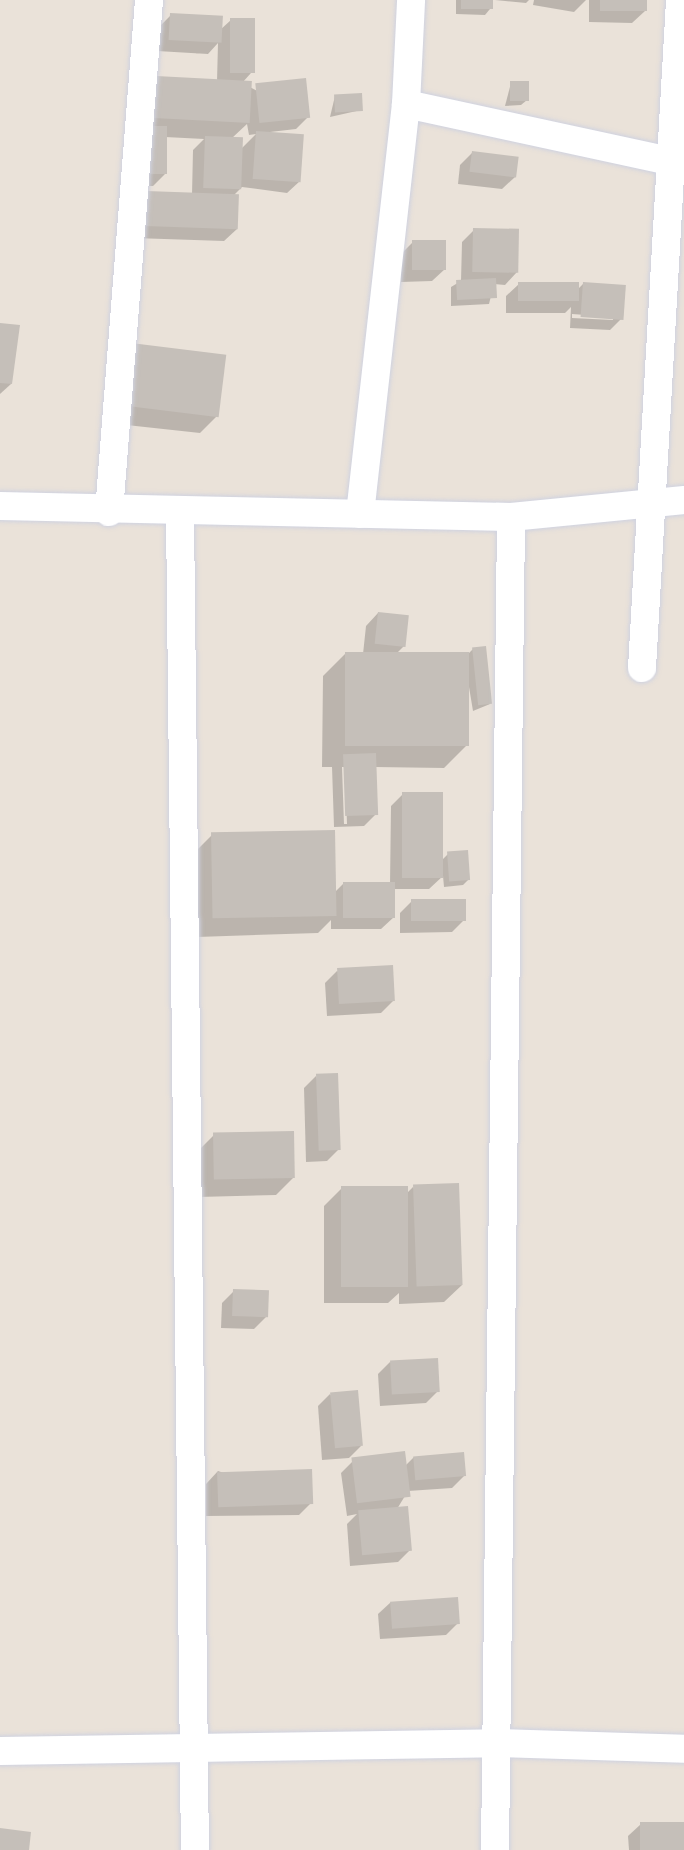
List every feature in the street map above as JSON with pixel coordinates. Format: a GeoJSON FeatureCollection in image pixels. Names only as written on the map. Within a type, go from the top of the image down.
{"type":"FeatureCollection","features":[{"type":"Feature","properties":{"kind":"street"},"geometry":{"type":"LineString","coordinates":[[109,512],[149,0]]}},
{"type":"Feature","properties":{"kind":"street"},"geometry":{"type":"LineString","coordinates":[[360,514],[406,104],[411,0]]}},
{"type":"Feature","properties":{"kind":"street"},"geometry":{"type":"LineString","coordinates":[[642,668],[648,501],[675,162],[680,0]]}},
{"type":"Feature","properties":{"kind":"street"},"geometry":{"type":"LineString","coordinates":[[406,104],[675,162]]}},
{"type":"Feature","properties":{"kind":"street"},"geometry":{"type":"LineString","coordinates":[[0,506],[180,514],[510,517],[648,501],[684,500]]}},
{"type":"Feature","properties":{"kind":"street"},"geometry":{"type":"LineString","coordinates":[[180,514],[196,1752],[195,1850]]}},
{"type":"Feature","properties":{"kind":"street"},"geometry":{"type":"LineString","coordinates":[[495,1850],[510,517]]}},
{"type":"Feature","properties":{"kind":"street"},"geometry":{"type":"LineString","coordinates":[[0,1751],[196,1752],[498,1742],[684,1749]]}},
{"type":"Feature","properties":{"kind":"building"},"geometry":{"type":"Polygon","coordinates":[[[461,0],[493,0],[493,9],[461,9],[461,0]]]}},
{"type":"Feature","properties":{"kind":"building"},"geometry":{"type":"Polygon","coordinates":[[[600,0],[647,0],[647,11],[600,11],[600,0]]]}},
{"type":"Feature","properties":{"kind":"building"},"geometry":{"type":"Polygon","coordinates":[[[170,13],[223,16],[222,43],[169,40],[170,13]]]}},
{"type":"Feature","properties":{"kind":"building"},"geometry":{"type":"Polygon","coordinates":[[[230,18],[255,18],[255,73],[230,73],[230,18]]]}},
{"type":"Feature","properties":{"kind":"building"},"geometry":{"type":"Polygon","coordinates":[[[156,76],[252,81],[250,123],[154,118],[156,76]]]}},
{"type":"Feature","properties":{"kind":"building"},"geometry":{"type":"Polygon","coordinates":[[[306,78],[310,118],[259,123],[255,83],[306,78]]]}},
{"type":"Feature","properties":{"kind":"building"},"geometry":{"type":"Polygon","coordinates":[[[510,81],[529,81],[529,101],[510,101],[510,81]]]}},
{"type":"Feature","properties":{"kind":"building"},"geometry":{"type":"Polygon","coordinates":[[[362,93],[363,111],[335,112],[334,94],[362,93]]]}},
{"type":"Feature","properties":{"kind":"building"},"geometry":{"type":"Polygon","coordinates":[[[143,126],[167,126],[167,174],[143,174],[143,126]]]}},
{"type":"Feature","properties":{"kind":"building"},"geometry":{"type":"Polygon","coordinates":[[[256,131],[304,134],[301,182],[253,179],[256,131]]]}},
{"type":"Feature","properties":{"kind":"building"},"geometry":{"type":"Polygon","coordinates":[[[205,136],[243,137],[241,189],[203,188],[205,136]]]}},
{"type":"Feature","properties":{"kind":"building"},"geometry":{"type":"Polygon","coordinates":[[[472,151],[519,157],[516,178],[469,172],[472,151]]]}},
{"type":"Feature","properties":{"kind":"building"},"geometry":{"type":"Polygon","coordinates":[[[146,191],[239,194],[238,229],[145,226],[146,191]]]}},
{"type":"Feature","properties":{"kind":"building"},"geometry":{"type":"Polygon","coordinates":[[[473,228],[519,229],[518,273],[472,272],[473,228]]]}},
{"type":"Feature","properties":{"kind":"building"},"geometry":{"type":"Polygon","coordinates":[[[412,240],[446,240],[446,270],[412,270],[412,240]]]}},
{"type":"Feature","properties":{"kind":"building"},"geometry":{"type":"Polygon","coordinates":[[[496,278],[497,298],[457,300],[456,280],[496,278]]]}},
{"type":"Feature","properties":{"kind":"building"},"geometry":{"type":"Polygon","coordinates":[[[518,282],[579,282],[579,301],[518,301],[518,282]]]}},
{"type":"Feature","properties":{"kind":"building"},"geometry":{"type":"Polygon","coordinates":[[[583,282],[626,285],[623,320],[581,317],[583,282]]]}},
{"type":"Feature","properties":{"kind":"building"},"geometry":{"type":"Polygon","coordinates":[[[0,323],[20,325],[12,384],[0,383],[0,323]]]}},
{"type":"Feature","properties":{"kind":"building"},"geometry":{"type":"Polygon","coordinates":[[[131,343],[226,355],[219,417],[123,406],[131,343]]]}},
{"type":"Feature","properties":{"kind":"building"},"geometry":{"type":"Polygon","coordinates":[[[378,612],[409,615],[405,647],[375,644],[378,612]]]}},
{"type":"Feature","properties":{"kind":"building"},"geometry":{"type":"Polygon","coordinates":[[[486,646],[492,704],[478,705],[472,647],[486,646]]]}},
{"type":"Feature","properties":{"kind":"building"},"geometry":{"type":"Polygon","coordinates":[[[345,652],[469,652],[469,746],[345,746],[345,652]]]}},
{"type":"Feature","properties":{"kind":"building"},"geometry":{"type":"Polygon","coordinates":[[[376,753],[378,815],[345,816],[343,754],[376,753]]]}},
{"type":"Feature","properties":{"kind":"building"},"geometry":{"type":"Polygon","coordinates":[[[402,792],[443,792],[443,878],[402,878],[402,792]]]}},
{"type":"Feature","properties":{"kind":"building"},"geometry":{"type":"Polygon","coordinates":[[[335,830],[337,916],[213,918],[211,832],[335,830]]]}},
{"type":"Feature","properties":{"kind":"building"},"geometry":{"type":"Polygon","coordinates":[[[468,850],[470,880],[449,881],[447,851],[468,850]]]}},
{"type":"Feature","properties":{"kind":"building"},"geometry":{"type":"Polygon","coordinates":[[[343,882],[395,882],[395,918],[343,918],[343,882]]]}},
{"type":"Feature","properties":{"kind":"building"},"geometry":{"type":"Polygon","coordinates":[[[411,899],[466,899],[466,921],[411,921],[411,899]]]}},
{"type":"Feature","properties":{"kind":"building"},"geometry":{"type":"Polygon","coordinates":[[[393,965],[395,1001],[339,1004],[337,968],[393,965]]]}},
{"type":"Feature","properties":{"kind":"building"},"geometry":{"type":"Polygon","coordinates":[[[338,1073],[341,1150],[319,1151],[316,1074],[338,1073]]]}},
{"type":"Feature","properties":{"kind":"building"},"geometry":{"type":"Polygon","coordinates":[[[294,1131],[295,1178],[214,1179],[213,1132],[294,1131]]]}},
{"type":"Feature","properties":{"kind":"building"},"geometry":{"type":"Polygon","coordinates":[[[459,1183],[463,1285],[417,1287],[413,1185],[459,1183]]]}},
{"type":"Feature","properties":{"kind":"building"},"geometry":{"type":"Polygon","coordinates":[[[341,1186],[408,1186],[408,1287],[341,1287],[341,1186]]]}},
{"type":"Feature","properties":{"kind":"building"},"geometry":{"type":"Polygon","coordinates":[[[233,1289],[269,1290],[268,1317],[232,1316],[233,1289]]]}},
{"type":"Feature","properties":{"kind":"building"},"geometry":{"type":"Polygon","coordinates":[[[438,1358],[440,1392],[392,1394],[390,1361],[438,1358]]]}},
{"type":"Feature","properties":{"kind":"building"},"geometry":{"type":"Polygon","coordinates":[[[358,1390],[363,1446],[335,1448],[330,1392],[358,1390]]]}},
{"type":"Feature","properties":{"kind":"building"},"geometry":{"type":"Polygon","coordinates":[[[405,1451],[411,1497],[357,1503],[351,1458],[405,1451]]]}},
{"type":"Feature","properties":{"kind":"building"},"geometry":{"type":"Polygon","coordinates":[[[464,1452],[466,1476],[415,1480],[413,1456],[464,1452]]]}},
{"type":"Feature","properties":{"kind":"building"},"geometry":{"type":"Polygon","coordinates":[[[312,1469],[313,1504],[218,1507],[217,1472],[312,1469]]]}},
{"type":"Feature","properties":{"kind":"building"},"geometry":{"type":"Polygon","coordinates":[[[408,1506],[412,1551],[362,1555],[358,1510],[408,1506]]]}},
{"type":"Feature","properties":{"kind":"building"},"geometry":{"type":"Polygon","coordinates":[[[458,1597],[460,1624],[392,1629],[390,1602],[458,1597]]]}},
{"type":"Feature","properties":{"kind":"building"},"geometry":{"type":"Polygon","coordinates":[[[640,1822],[684,1822],[684,1850],[640,1850],[640,1822]]]}},
{"type":"Feature","properties":{"kind":"building"},"geometry":{"type":"Polygon","coordinates":[[[0,1828],[31,1832],[29,1850],[0,1850],[0,1828]]]}}]}
